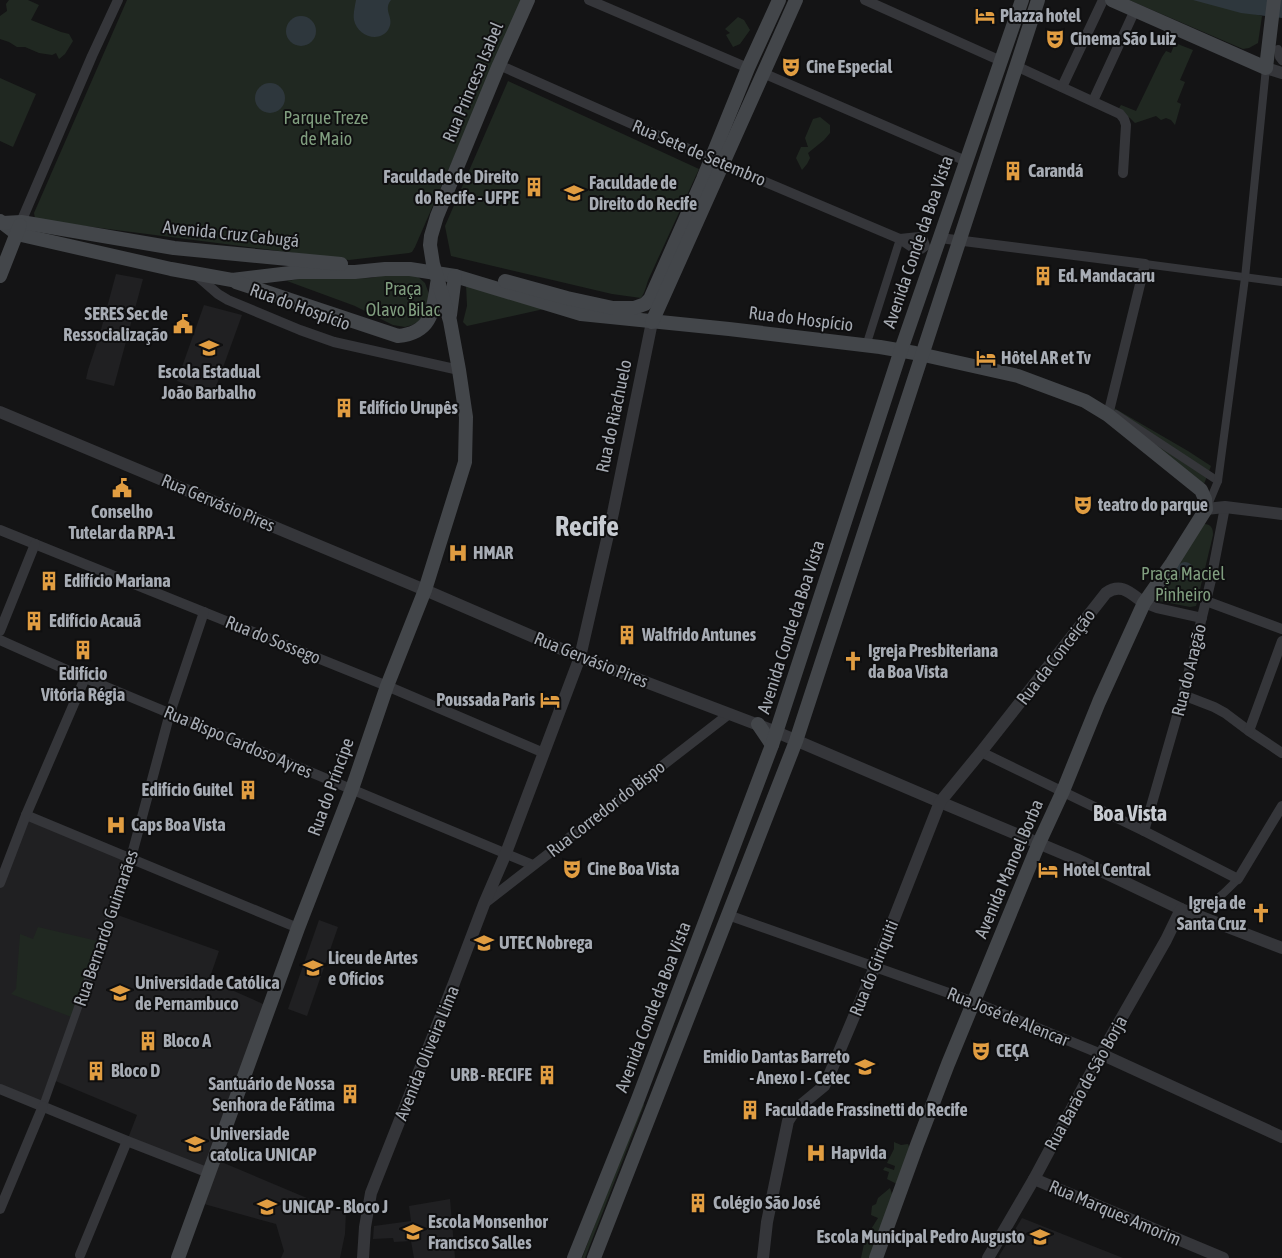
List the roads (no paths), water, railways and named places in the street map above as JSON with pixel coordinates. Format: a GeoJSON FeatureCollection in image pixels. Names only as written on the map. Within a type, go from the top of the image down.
{"type":"FeatureCollection","features":[{"type":"Feature","properties":{"kind":"main road","name":"Rua Princesa Isabel"},"geometry":{"type":"LineString","coordinates":[[435,272],[430,236],[499,65],[528,0]]}},
{"type":"Feature","properties":{"kind":"main road","name":"Rua do Riachuelo"},"geometry":{"type":"LineString","coordinates":[[652,322],[717,161],[748,68],[779,0]]}},
{"type":"Feature","properties":{"kind":"main road","name":"Rua do Riachuelo"},"geometry":{"type":"LineString","coordinates":[[455,272],[614,308],[628,309],[645,304],[653,294],[703,179],[717,161],[763,73],[796,0]]}},
{"type":"Feature","properties":{"kind":"main road","name":"Avenida Conde da Boa Vista"},"geometry":{"type":"LineString","coordinates":[[574,1258],[638,1099],[775,739],[901,350],[1022,0]]}},
{"type":"Feature","properties":{"kind":"main road","name":"Avenida Conde da Boa Vista"},"geometry":{"type":"LineString","coordinates":[[594,1258],[796,741],[1038,0]]}},
{"type":"Feature","properties":{"kind":"main road"},"geometry":{"type":"LineString","coordinates":[[1112,0],[1266,68],[1273,48],[1274,0]]}},
{"type":"Feature","properties":{"kind":"main road","name":"Avenida Cruz Cabugá"},"geometry":{"type":"LineString","coordinates":[[2,222],[194,274],[232,280],[299,272],[355,272],[405,268],[435,272],[455,272]]}},
{"type":"Feature","properties":{"kind":"main road","name":"Avenida Cruz Cabugá"},"geometry":{"type":"LineString","coordinates":[[19,228],[174,248],[336,264],[403,260],[435,272]]}},
{"type":"Feature","properties":{"kind":"main road"},"geometry":{"type":"LineString","coordinates":[[0,276],[19,228]]}},
{"type":"Feature","properties":{"kind":"main road"},"geometry":{"type":"LineString","coordinates":[[232,280],[398,336],[414,332],[425,326],[432,314],[435,303],[435,272]]}},
{"type":"Feature","properties":{"kind":"main road"},"geometry":{"type":"LineString","coordinates":[[435,272],[450,321]]}},
{"type":"Feature","properties":{"kind":"main road"},"geometry":{"type":"LineString","coordinates":[[450,321],[455,272]]}},
{"type":"Feature","properties":{"kind":"main road","name":"Rua do Hospício"},"geometry":{"type":"LineString","coordinates":[[455,272],[581,314],[729,329],[901,350],[1018,376],[1085,401],[1108,412],[1195,484],[1201,490],[1205,499],[1206,509]]}},
{"type":"Feature","properties":{"kind":"main road","name":"Rua do Príncipe"},"geometry":{"type":"LineString","coordinates":[[178,1258],[298,928],[352,789],[387,686],[425,590],[465,462],[466,417],[450,321]]}},
{"type":"Feature","properties":{"kind":"main road","name":"Avenida Manoel Borba"},"geometry":{"type":"LineString","coordinates":[[876,1258],[917,1144],[1039,843],[1063,791],[1099,702],[1144,603],[1206,509]]}},
{"type":"Feature","properties":{"kind":"main road"},"geometry":{"type":"LineString","coordinates":[[758,724],[775,739]]}},
{"type":"Feature","properties":{"kind":"street"},"geometry":{"type":"LineString","coordinates":[[19,228],[92,56],[118,0]]}},
{"type":"Feature","properties":{"kind":"street"},"geometry":{"type":"LineString","coordinates":[[589,0],[748,68]]}},
{"type":"Feature","properties":{"kind":"street"},"geometry":{"type":"LineString","coordinates":[[865,0],[1001,60]]}},
{"type":"Feature","properties":{"kind":"street"},"geometry":{"type":"LineString","coordinates":[[1062,87],[1103,0]]}},
{"type":"Feature","properties":{"kind":"street"},"geometry":{"type":"LineString","coordinates":[[1093,102],[1135,10]]}},
{"type":"Feature","properties":{"kind":"street"},"geometry":{"type":"LineString","coordinates":[[1273,48],[1282,61]]}},
{"type":"Feature","properties":{"kind":"street","name":"Rua Sete de Setembro"},"geometry":{"type":"LineString","coordinates":[[499,65],[900,239]]}},
{"type":"Feature","properties":{"kind":"street"},"geometry":{"type":"LineString","coordinates":[[1016,66],[1120,114],[1126,125],[1123,173]]}},
{"type":"Feature","properties":{"kind":"street"},"geometry":{"type":"LineString","coordinates":[[1282,73],[1266,68],[1245,278],[1218,481],[1206,509],[1225,507],[1282,514]]}},
{"type":"Feature","properties":{"kind":"street"},"geometry":{"type":"LineString","coordinates":[[763,73],[966,161]]}},
{"type":"Feature","properties":{"kind":"street"},"geometry":{"type":"LineString","coordinates":[[940,238],[1282,282]]}},
{"type":"Feature","properties":{"kind":"street"},"geometry":{"type":"LineString","coordinates":[[866,346],[900,239]]}},
{"type":"Feature","properties":{"kind":"street"},"geometry":{"type":"LineString","coordinates":[[1108,412],[1145,264]]}},
{"type":"Feature","properties":{"kind":"street","name":"Rua do Hospício"},"geometry":{"type":"LineString","coordinates":[[194,274],[228,300],[300,330],[334,342],[459,370]]}},
{"type":"Feature","properties":{"kind":"street","name":"Rua do Riachuelo"},"geometry":{"type":"LineString","coordinates":[[506,853],[580,657],[613,513],[652,322]]}},
{"type":"Feature","properties":{"kind":"street","name":"Rua Gervásio Pires"},"geometry":{"type":"LineString","coordinates":[[0,412],[580,657],[758,724]]}},
{"type":"Feature","properties":{"kind":"street","name":"Rua do Hospício"},"geometry":{"type":"LineString","coordinates":[[1108,412],[1143,431],[1218,481]]}},
{"type":"Feature","properties":{"kind":"street","name":"Rua do Aragão"},"geometry":{"type":"LineString","coordinates":[[1144,831],[1183,695],[1206,601],[1225,507]]}},
{"type":"Feature","properties":{"kind":"street","name":"Rua do Sossego"},"geometry":{"type":"LineString","coordinates":[[0,530],[387,686],[544,752]]}},
{"type":"Feature","properties":{"kind":"street"},"geometry":{"type":"LineString","coordinates":[[0,631],[35,544]]}},
{"type":"Feature","properties":{"kind":"street","name":"Rua da Conceição"},"geometry":{"type":"LineString","coordinates":[[940,802],[982,752],[1106,593],[1114,588],[1125,589],[1144,603],[1157,608],[1202,618]]}},
{"type":"Feature","properties":{"kind":"street"},"geometry":{"type":"LineString","coordinates":[[1206,601],[1282,629]]}},
{"type":"Feature","properties":{"kind":"street","name":"Rua Bernardo Guimarães"},"geometry":{"type":"LineString","coordinates":[[0,1209],[43,1106],[131,858],[170,713],[204,612]]}},
{"type":"Feature","properties":{"kind":"street","name":"Rua Bispo Cardoso Ayres"},"geometry":{"type":"LineString","coordinates":[[0,640],[85,678],[533,865]]}},
{"type":"Feature","properties":{"kind":"street"},"geometry":{"type":"LineString","coordinates":[[1248,731],[1282,641]]}},
{"type":"Feature","properties":{"kind":"street"},"geometry":{"type":"LineString","coordinates":[[0,883],[26,815],[85,678]]}},
{"type":"Feature","properties":{"kind":"street"},"geometry":{"type":"LineString","coordinates":[[1183,695],[1219,710],[1282,753]]}},
{"type":"Feature","properties":{"kind":"street","name":"Rua Corredor do Bispo"},"geometry":{"type":"LineString","coordinates":[[484,904],[729,714]]}},
{"type":"Feature","properties":{"kind":"street"},"geometry":{"type":"LineString","coordinates":[[775,739],[796,741],[1076,859],[1185,910],[1282,948]]}},
{"type":"Feature","properties":{"kind":"street"},"geometry":{"type":"LineString","coordinates":[[982,752],[1238,879]]}},
{"type":"Feature","properties":{"kind":"street","name":"Rua do Giriquiti"},"geometry":{"type":"LineString","coordinates":[[763,1258],[768,1222],[788,1121],[795,1110],[824,1086],[828,1078],[940,802]]}},
{"type":"Feature","properties":{"kind":"street"},"geometry":{"type":"LineString","coordinates":[[1185,910],[1213,901],[1238,879],[1282,806]]}},
{"type":"Feature","properties":{"kind":"street"},"geometry":{"type":"LineString","coordinates":[[26,815],[298,928]]}},
{"type":"Feature","properties":{"kind":"street","name":"Avenida Oliveira Lima"},"geometry":{"type":"LineString","coordinates":[[363,1258],[365,1227],[371,1193],[484,904],[506,853]]}},
{"type":"Feature","properties":{"kind":"street","name":"Rua Barão de São Borja"},"geometry":{"type":"LineString","coordinates":[[988,1258],[996,1252],[1101,1054],[1185,910]]}},
{"type":"Feature","properties":{"kind":"street","name":"Rua José de Alencar"},"geometry":{"type":"LineString","coordinates":[[728,915],[974,1002],[1101,1054],[1282,1137]]}},
{"type":"Feature","properties":{"kind":"street"},"geometry":{"type":"LineString","coordinates":[[0,1089],[209,1173]]}},
{"type":"Feature","properties":{"kind":"street"},"geometry":{"type":"LineString","coordinates":[[80,1255],[127,1141]]}},
{"type":"Feature","properties":{"kind":"street","name":"Rua Marques Amorim"},"geometry":{"type":"LineString","coordinates":[[1034,1179],[1223,1258]]}},
{"type":"Feature","properties":{"kind":"place","name":"Plazza hotel"},"geometry":{"type":"Point","coordinates":[985,16]}},
{"type":"Feature","properties":{"kind":"place","name":"Cinema São Luiz"},"geometry":{"type":"Point","coordinates":[1055,39]}},
{"type":"Feature","properties":{"kind":"place","name":"Cine Especial"},"geometry":{"type":"Point","coordinates":[791,67]}},
{"type":"Feature","properties":{"kind":"place","name":"Carandá"},"geometry":{"type":"Point","coordinates":[1013,171]}},
{"type":"Feature","properties":{"kind":"place","name":"Faculdade de Direito do Recife - UFPE"},"geometry":{"type":"Point","coordinates":[534,187]}},
{"type":"Feature","properties":{"kind":"place","name":"Faculdade de Direito do Recife"},"geometry":{"type":"Point","coordinates":[574,193]}},
{"type":"Feature","properties":{"kind":"place","name":"Ed. Mandacaru"},"geometry":{"type":"Point","coordinates":[1043,276]}},
{"type":"Feature","properties":{"kind":"place","name":"SERES Sec de Ressocialização"},"geometry":{"type":"Point","coordinates":[183,324]}},
{"type":"Feature","properties":{"kind":"place","name":"Escola Estadual João Barbalho"},"geometry":{"type":"Point","coordinates":[209,348]}},
{"type":"Feature","properties":{"kind":"place","name":"Hôtel AR et Tv"},"geometry":{"type":"Point","coordinates":[986,358]}},
{"type":"Feature","properties":{"kind":"place","name":"Edifício Urupês"},"geometry":{"type":"Point","coordinates":[344,408]}},
{"type":"Feature","properties":{"kind":"place","name":"Conselho Tutelar da RPA-1"},"geometry":{"type":"Point","coordinates":[122,488]}},
{"type":"Feature","properties":{"kind":"place","name":"teatro do parque"},"geometry":{"type":"Point","coordinates":[1083,505]}},
{"type":"Feature","properties":{"kind":"place","name":"HMAR"},"geometry":{"type":"Point","coordinates":[458,553]}},
{"type":"Feature","properties":{"kind":"place","name":"Edifício Mariana"},"geometry":{"type":"Point","coordinates":[49,581]}},
{"type":"Feature","properties":{"kind":"place","name":"Edifício Acauã"},"geometry":{"type":"Point","coordinates":[34,621]}},
{"type":"Feature","properties":{"kind":"place","name":"Walfrido Antunes"},"geometry":{"type":"Point","coordinates":[627,635]}},
{"type":"Feature","properties":{"kind":"place","name":"Edifício Vitória Régia"},"geometry":{"type":"Point","coordinates":[83,650]}},
{"type":"Feature","properties":{"kind":"place","name":"Igreja Presbiteriana da Boa Vista"},"geometry":{"type":"Point","coordinates":[853,661]}},
{"type":"Feature","properties":{"kind":"place","name":"Poussada Paris"},"geometry":{"type":"Point","coordinates":[550,700]}},
{"type":"Feature","properties":{"kind":"place","name":"Edifício Guitel"},"geometry":{"type":"Point","coordinates":[248,790]}},
{"type":"Feature","properties":{"kind":"place","name":"Caps Boa Vista"},"geometry":{"type":"Point","coordinates":[116,825]}},
{"type":"Feature","properties":{"kind":"place","name":"Cine Boa Vista"},"geometry":{"type":"Point","coordinates":[572,869]}},
{"type":"Feature","properties":{"kind":"place","name":"Hotel Central"},"geometry":{"type":"Point","coordinates":[1048,870]}},
{"type":"Feature","properties":{"kind":"place","name":"Igreja de Santa Cruz"},"geometry":{"type":"Point","coordinates":[1261,913]}},
{"type":"Feature","properties":{"kind":"place","name":"UTEC Nobrega"},"geometry":{"type":"Point","coordinates":[484,943]}},
{"type":"Feature","properties":{"kind":"place","name":"Liceu de Artes e Ofícios"},"geometry":{"type":"Point","coordinates":[313,968]}},
{"type":"Feature","properties":{"kind":"place","name":"Universidade Católica de Pernambuco"},"geometry":{"type":"Point","coordinates":[120,993]}},
{"type":"Feature","properties":{"kind":"place","name":"Bloco A"},"geometry":{"type":"Point","coordinates":[148,1041]}},
{"type":"Feature","properties":{"kind":"place","name":"CEÇA"},"geometry":{"type":"Point","coordinates":[981,1051]}},
{"type":"Feature","properties":{"kind":"place","name":"Emidio Dantas Barreto - Anexo I - Cetec"},"geometry":{"type":"Point","coordinates":[865,1067]}},
{"type":"Feature","properties":{"kind":"place","name":"Bloco D"},"geometry":{"type":"Point","coordinates":[96,1071]}},
{"type":"Feature","properties":{"kind":"place","name":"URB - RECIFE"},"geometry":{"type":"Point","coordinates":[547,1075]}},
{"type":"Feature","properties":{"kind":"place","name":"Santuário de Nossa Senhora de Fátima"},"geometry":{"type":"Point","coordinates":[350,1094]}},
{"type":"Feature","properties":{"kind":"place","name":"Faculdade Frassinetti do Recife"},"geometry":{"type":"Point","coordinates":[750,1110]}},
{"type":"Feature","properties":{"kind":"place","name":"Universiade catolica UNICAP"},"geometry":{"type":"Point","coordinates":[195,1144]}},
{"type":"Feature","properties":{"kind":"place","name":"Hapvida"},"geometry":{"type":"Point","coordinates":[816,1153]}},
{"type":"Feature","properties":{"kind":"place","name":"Colégio São José"},"geometry":{"type":"Point","coordinates":[698,1203]}},
{"type":"Feature","properties":{"kind":"place","name":"UNICAP - Bloco J"},"geometry":{"type":"Point","coordinates":[267,1207]}},
{"type":"Feature","properties":{"kind":"place","name":"Escola Monsenhor Francisco Salles"},"geometry":{"type":"Point","coordinates":[413,1232]}},
{"type":"Feature","properties":{"kind":"place","name":"Escola Municipal Pedro Augusto"},"geometry":{"type":"Point","coordinates":[1040,1237]}},
{"type":"Feature","properties":{"kind":"district","name":"Recife"},"geometry":{"type":"Point","coordinates":[587,526]}},
{"type":"Feature","properties":{"kind":"district","name":"Boa Vista"},"geometry":{"type":"Point","coordinates":[1130,813]}},
{"type":"Feature","properties":{"kind":"park label","name":"Parque Treze de Maio"},"geometry":{"type":"Point","coordinates":[326,128]}},
{"type":"Feature","properties":{"kind":"park label","name":"Praça Olavo Bilac"},"geometry":{"type":"Point","coordinates":[403,299]}},
{"type":"Feature","properties":{"kind":"park label","name":"Praça Maciel Pinheiro"},"geometry":{"type":"Point","coordinates":[1183,584]}}]}
